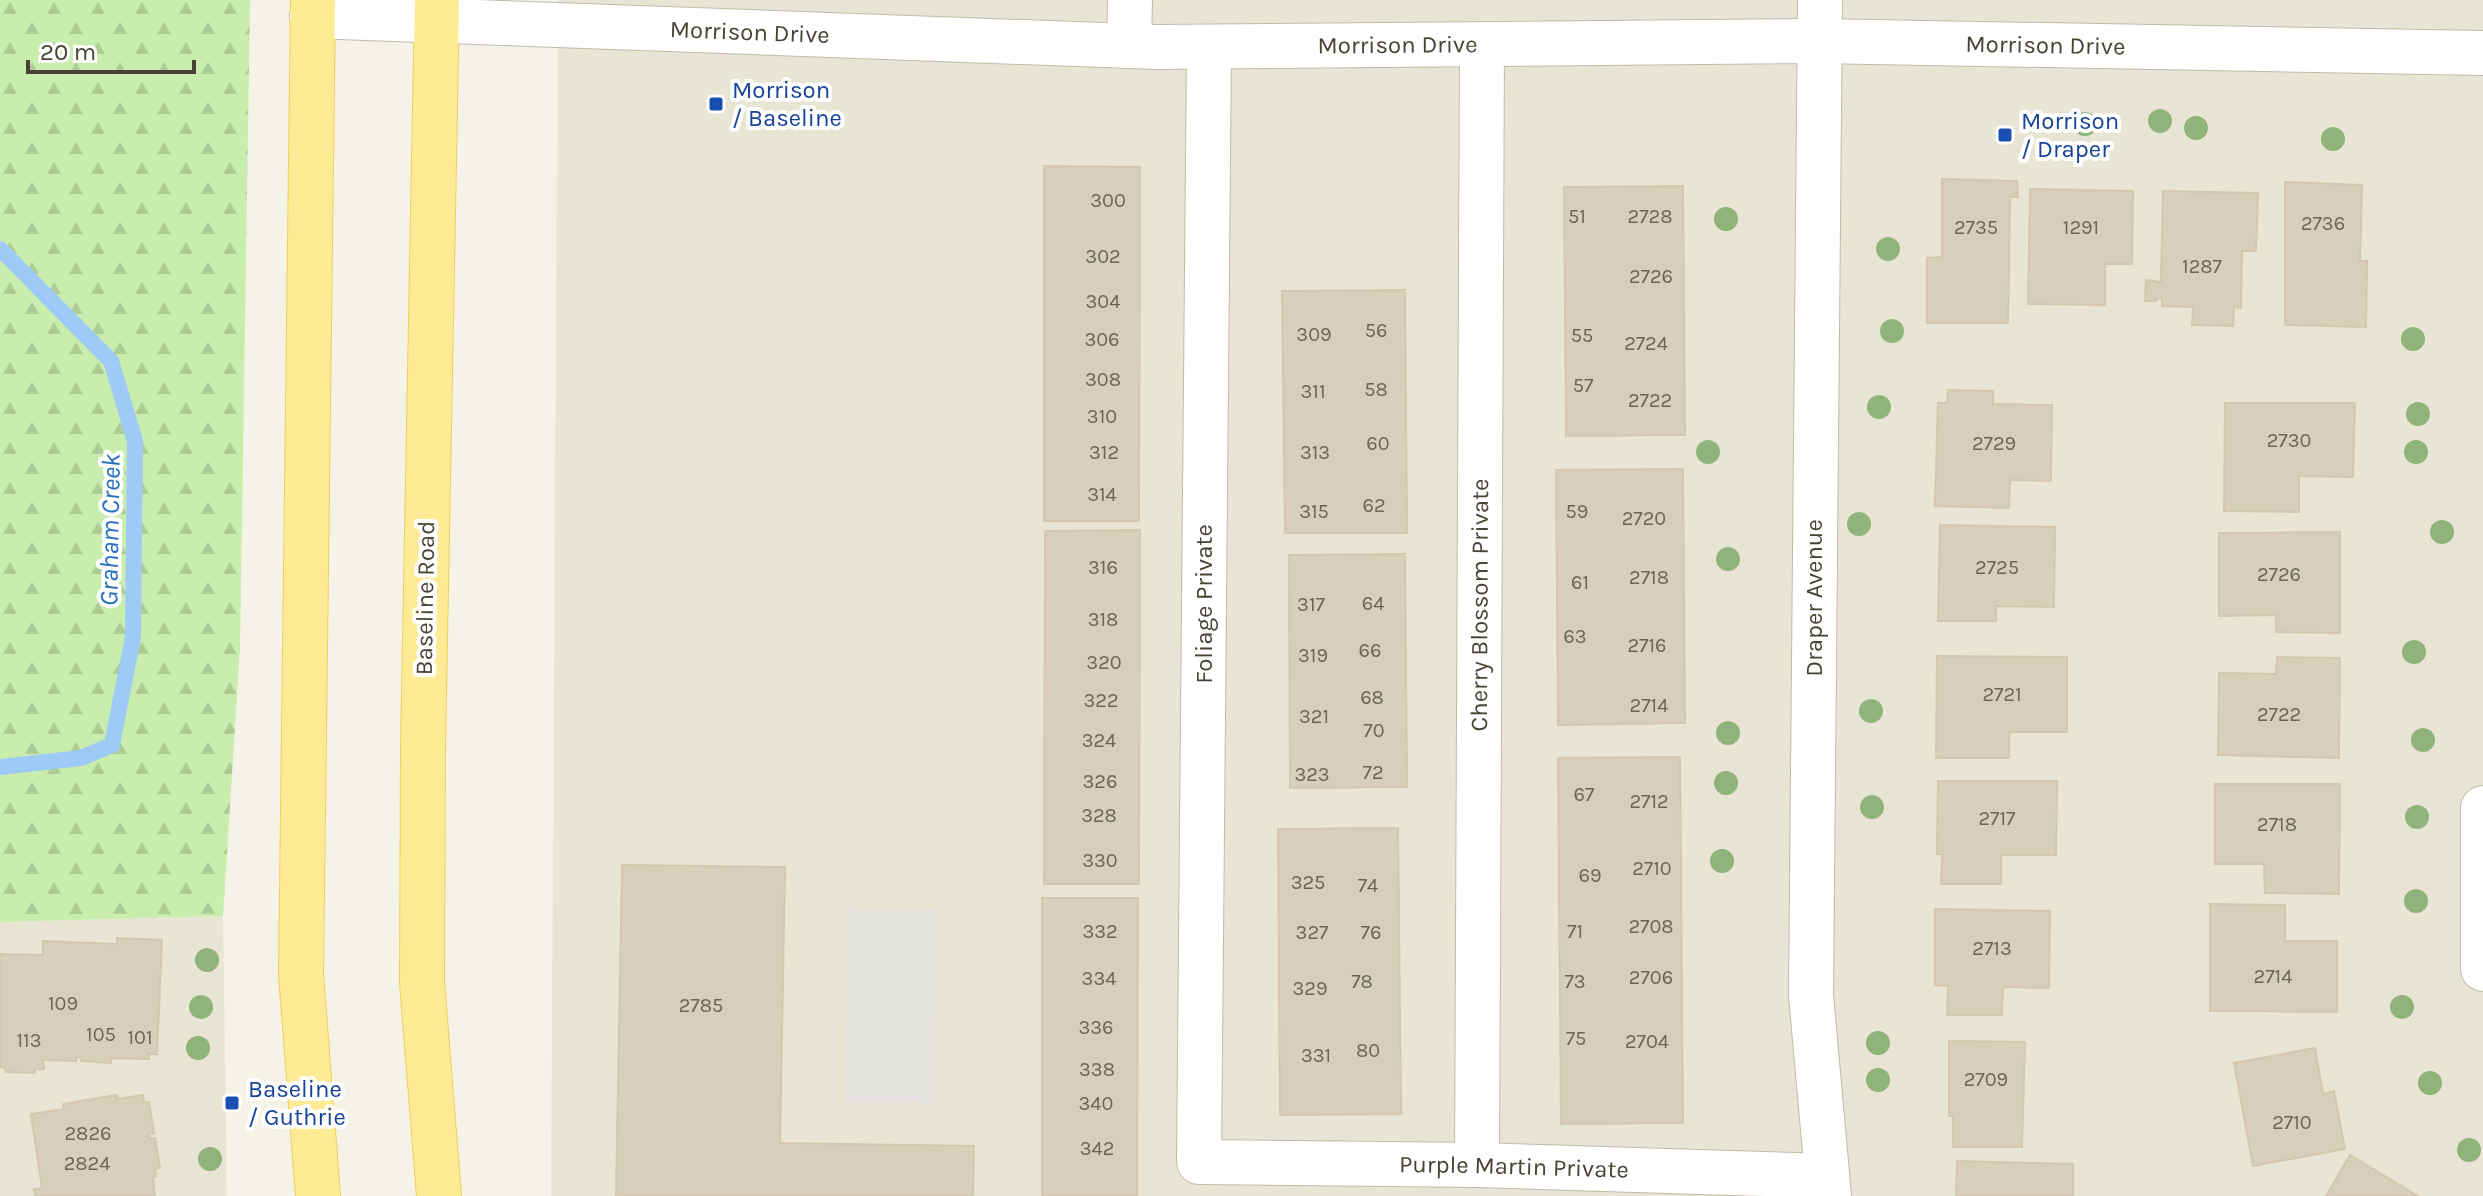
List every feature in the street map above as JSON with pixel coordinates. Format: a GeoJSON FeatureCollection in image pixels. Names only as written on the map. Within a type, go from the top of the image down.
{"type":"FeatureCollection","features":[{"type":"Feature","properties":{"kind":"main road"},"geometry":{"type":"LineString","coordinates":[[312,8],[301,974],[318,1196]]}},
{"type":"Feature","properties":{"kind":"main road","name":"Baseline Road"},"geometry":{"type":"LineString","coordinates":[[437,11],[423,731],[422,982],[439,1196]]}},
{"type":"Feature","properties":{"kind":"street"},"geometry":{"type":"LineString","coordinates":[[1129,46],[1130,0]]}},
{"type":"Feature","properties":{"kind":"street","name":"Morrison Drive"},"geometry":{"type":"LineString","coordinates":[[312,8],[437,11],[1129,46],[1482,44],[1819,20],[2483,53]]}},
{"type":"Feature","properties":{"kind":"street","name":"Draper Avenue"},"geometry":{"type":"LineString","coordinates":[[1819,20],[1811,995],[1828,1186]]}},
{"type":"Feature","properties":{"kind":"street","name":"Cherry Blossom Private"},"geometry":{"type":"LineString","coordinates":[[1477,1165],[1482,44]]}},
{"type":"Feature","properties":{"kind":"street","name":"Foliage Private"},"geometry":{"type":"LineString","coordinates":[[1199,1162],[1209,47]]}},
{"type":"Feature","properties":{"kind":"street"},"geometry":{"type":"LineString","coordinates":[[2483,808],[2483,969]]}},
{"type":"Feature","properties":{"kind":"street","name":"Purple Martin Private"},"geometry":{"type":"LineString","coordinates":[[1199,1162],[1477,1165],[1828,1186]]}},
{"type":"Feature","properties":{"kind":"shaded area"},"geometry":{"type":"Polygon","coordinates":[[[558,0],[2483,0],[2483,1196],[551,1196],[558,0]]]}},
{"type":"Feature","properties":{"kind":"shaded area"},"geometry":{"type":"Polygon","coordinates":[[[848,909],[936,910],[934,1103],[846,1102],[848,909]]]}},
{"type":"Feature","properties":{"kind":"shaded area"},"geometry":{"type":"Polygon","coordinates":[[[223,916],[227,1196],[0,1196],[0,922],[223,916]]]}},
{"type":"Feature","properties":{"kind":"green space"},"geometry":{"type":"Polygon","coordinates":[[[0,0],[250,0],[240,648],[223,916],[0,922],[0,0]]]}},
{"type":"Feature","properties":{"kind":"building"},"geometry":{"type":"Polygon","coordinates":[[[1044,166],[1140,167],[1139,521],[1044,521],[1044,166]]]}},
{"type":"Feature","properties":{"kind":"building"},"geometry":{"type":"Polygon","coordinates":[[[1942,179],[2017,181],[2018,197],[2010,197],[2008,323],[1927,323],[1927,258],[1942,257],[1942,179]]]}},
{"type":"Feature","properties":{"kind":"building"},"geometry":{"type":"Polygon","coordinates":[[[2285,182],[2362,185],[2360,261],[2367,261],[2366,327],[2285,325],[2285,182]]]}},
{"type":"Feature","properties":{"kind":"building"},"geometry":{"type":"Polygon","coordinates":[[[1683,186],[1685,435],[1566,436],[1564,187],[1683,186]]]}},
{"type":"Feature","properties":{"kind":"building"},"geometry":{"type":"Polygon","coordinates":[[[2030,189],[2133,191],[2132,264],[2105,264],[2105,305],[2028,304],[2030,189]]]}},
{"type":"Feature","properties":{"kind":"building"},"geometry":{"type":"Polygon","coordinates":[[[2163,191],[2258,193],[2256,251],[2242,251],[2241,308],[2234,307],[2233,326],[2192,325],[2193,307],[2162,306],[2162,298],[2145,301],[2146,280],[2161,282],[2163,191]]]}},
{"type":"Feature","properties":{"kind":"building"},"geometry":{"type":"Polygon","coordinates":[[[1405,290],[1407,533],[1285,533],[1282,291],[1405,290]]]}},
{"type":"Feature","properties":{"kind":"building"},"geometry":{"type":"Polygon","coordinates":[[[1948,390],[1993,391],[1993,404],[2052,405],[2051,481],[2010,480],[2009,508],[1935,506],[1938,403],[1947,403],[1948,390]]]}},
{"type":"Feature","properties":{"kind":"building"},"geometry":{"type":"Polygon","coordinates":[[[2225,403],[2355,403],[2353,477],[2299,476],[2299,512],[2224,511],[2225,403]]]}},
{"type":"Feature","properties":{"kind":"building"},"geometry":{"type":"Polygon","coordinates":[[[1683,469],[1685,723],[1558,725],[1556,470],[1683,469]]]}},
{"type":"Feature","properties":{"kind":"building"},"geometry":{"type":"Polygon","coordinates":[[[1940,525],[2055,527],[2054,607],[1996,606],[1996,621],[1938,621],[1940,525]]]}},
{"type":"Feature","properties":{"kind":"building"},"geometry":{"type":"Polygon","coordinates":[[[1140,530],[1139,884],[1044,884],[1045,531],[1140,530]]]}},
{"type":"Feature","properties":{"kind":"building"},"geometry":{"type":"Polygon","coordinates":[[[2340,532],[2340,633],[2276,632],[2276,615],[2219,616],[2219,533],[2340,532]]]}},
{"type":"Feature","properties":{"kind":"building"},"geometry":{"type":"Polygon","coordinates":[[[1405,554],[1407,787],[1290,788],[1289,555],[1405,554]]]}},
{"type":"Feature","properties":{"kind":"building"},"geometry":{"type":"Polygon","coordinates":[[[1937,656],[2067,657],[2067,732],[2009,732],[2009,758],[1936,758],[1937,656]]]}},
{"type":"Feature","properties":{"kind":"building"},"geometry":{"type":"Polygon","coordinates":[[[2277,657],[2340,658],[2339,758],[2218,755],[2219,673],[2276,674],[2277,657]]]}},
{"type":"Feature","properties":{"kind":"building"},"geometry":{"type":"Polygon","coordinates":[[[1680,757],[1683,1123],[1561,1124],[1558,758],[1680,757]]]}},
{"type":"Feature","properties":{"kind":"building"},"geometry":{"type":"Polygon","coordinates":[[[1938,781],[2057,781],[2056,855],[2001,855],[2001,884],[1941,884],[1942,854],[1937,854],[1938,781]]]}},
{"type":"Feature","properties":{"kind":"building"},"geometry":{"type":"Polygon","coordinates":[[[2215,784],[2340,784],[2339,894],[2265,893],[2264,864],[2215,864],[2215,784]]]}},
{"type":"Feature","properties":{"kind":"building"},"geometry":{"type":"Polygon","coordinates":[[[1398,828],[1401,1114],[1280,1115],[1278,829],[1398,828]]]}},
{"type":"Feature","properties":{"kind":"building"},"geometry":{"type":"Polygon","coordinates":[[[622,865],[785,867],[780,1143],[974,1146],[973,1196],[616,1196],[622,865]]]}},
{"type":"Feature","properties":{"kind":"building"},"geometry":{"type":"Polygon","coordinates":[[[1042,898],[1138,898],[1137,1196],[1042,1196],[1042,898]]]}},
{"type":"Feature","properties":{"kind":"building"},"geometry":{"type":"Polygon","coordinates":[[[2210,904],[2285,905],[2285,941],[2337,941],[2337,1012],[2210,1011],[2210,904]]]}},
{"type":"Feature","properties":{"kind":"building"},"geometry":{"type":"Polygon","coordinates":[[[1935,909],[2050,911],[2049,988],[2003,987],[2002,1015],[1947,1015],[1948,986],[1935,985],[1935,909]]]}},
{"type":"Feature","properties":{"kind":"building"},"geometry":{"type":"Polygon","coordinates":[[[117,938],[162,940],[157,1054],[149,1054],[149,1059],[111,1058],[111,1063],[81,1061],[76,1057],[76,1061],[43,1060],[44,1069],[35,1069],[35,1073],[6,1072],[5,1068],[0,1067],[0,954],[43,955],[43,941],[117,944],[117,938]]]}},
{"type":"Feature","properties":{"kind":"building"},"geometry":{"type":"Polygon","coordinates":[[[1949,1041],[2025,1042],[2022,1147],[1953,1147],[1953,1116],[1949,1116],[1949,1041]]]}},
{"type":"Feature","properties":{"kind":"building"},"geometry":{"type":"Polygon","coordinates":[[[2315,1048],[2323,1094],[2334,1091],[2345,1149],[2253,1166],[2234,1063],[2315,1048]]]}},
{"type":"Feature","properties":{"kind":"building"},"geometry":{"type":"Polygon","coordinates":[[[117,1095],[118,1099],[143,1095],[144,1103],[149,1102],[154,1133],[149,1134],[150,1139],[155,1138],[160,1168],[155,1169],[156,1176],[153,1177],[155,1196],[35,1196],[34,1189],[42,1188],[31,1114],[64,1109],[63,1104],[117,1095]]]}},
{"type":"Feature","properties":{"kind":"building"},"geometry":{"type":"Polygon","coordinates":[[[2350,1155],[2418,1196],[2326,1196],[2350,1155]]]}},
{"type":"Feature","properties":{"kind":"building"},"geometry":{"type":"Polygon","coordinates":[[[1957,1161],[2073,1164],[2073,1196],[1956,1196],[1957,1161]]]}},
{"type":"Feature","properties":{"kind":"waterway","name":"Graham Creek"},"geometry":{"type":"LineString","coordinates":[[0,249],[111,361],[135,441],[133,637],[112,745],[81,758],[0,767]]}},
{"type":"Feature","properties":{"kind":"place","name":"Morrison / Baseline"},"geometry":{"type":"Point","coordinates":[716,104]}},
{"type":"Feature","properties":{"kind":"place","name":"Morrison / Draper"},"geometry":{"type":"Point","coordinates":[2005,135]}},
{"type":"Feature","properties":{"kind":"place","name":"Baseline / Guthrie"},"geometry":{"type":"Point","coordinates":[232,1103]}}]}
